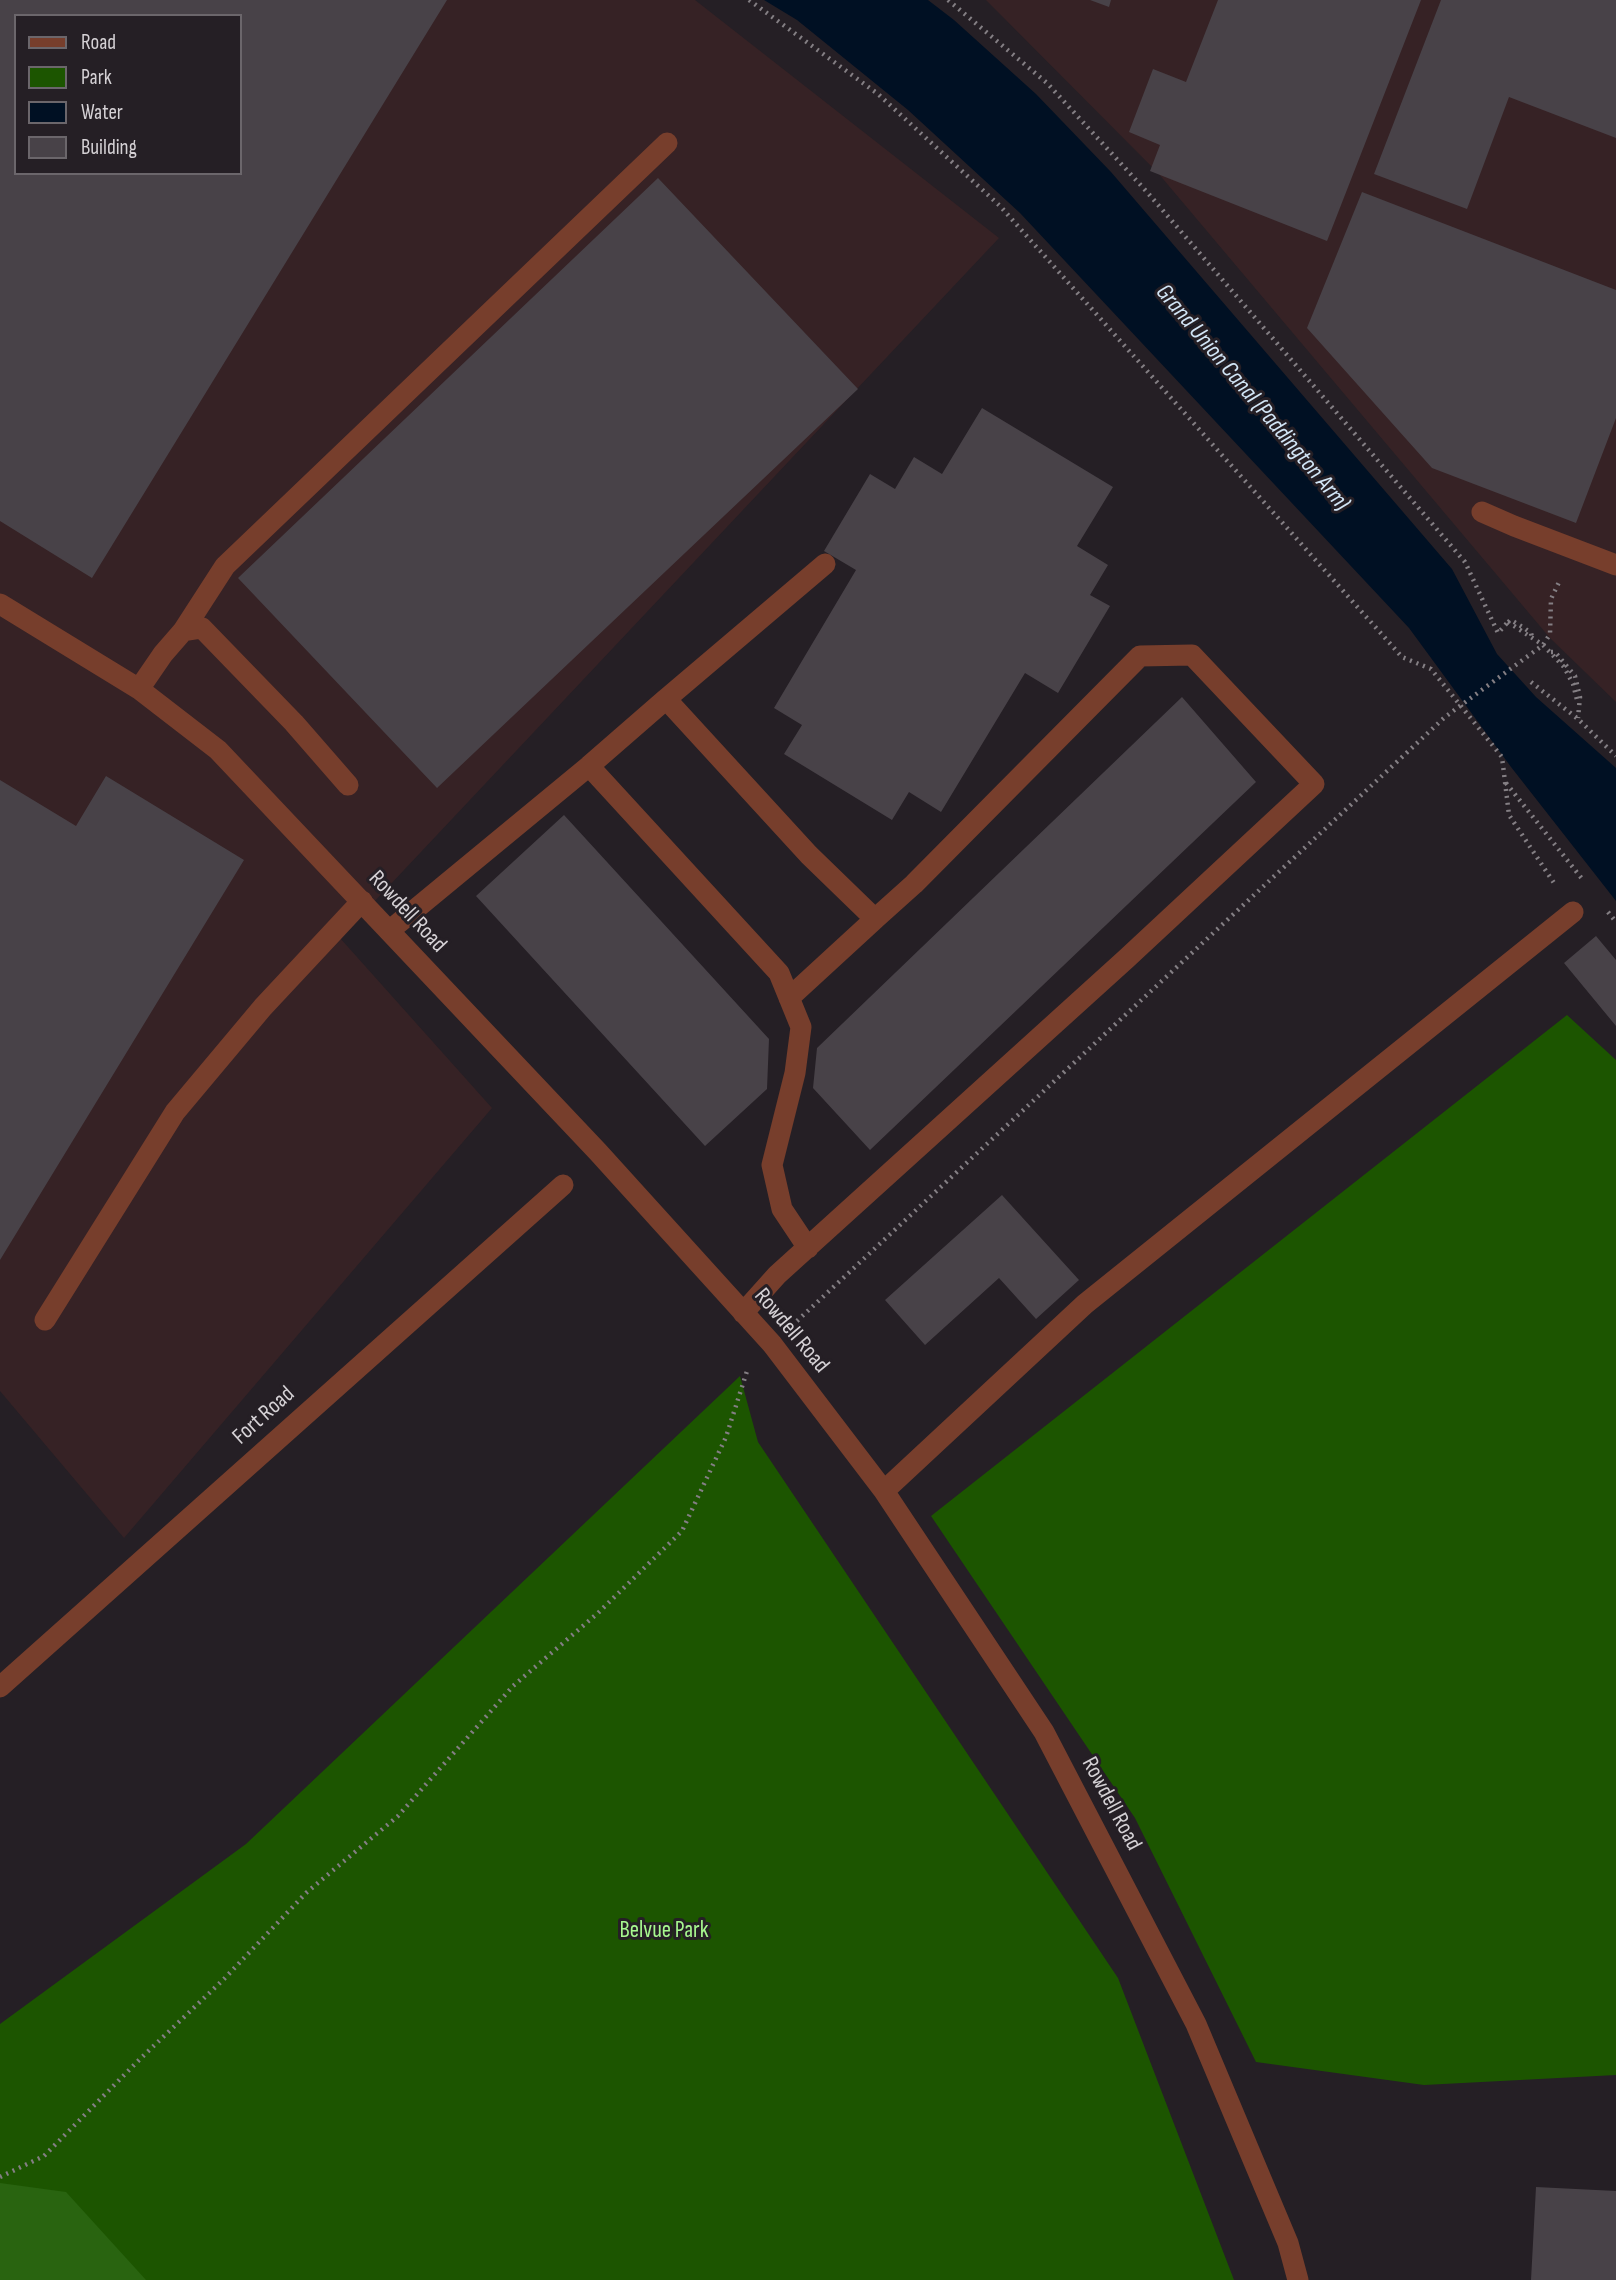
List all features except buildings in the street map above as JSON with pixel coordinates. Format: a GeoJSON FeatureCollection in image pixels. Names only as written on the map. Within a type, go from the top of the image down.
{"type":"FeatureCollection","features":[{"type":"Feature","properties":{"kind":"street"},"geometry":{"type":"LineString","coordinates":[[139,689],[183,631],[225,566],[667,143]]}},
{"type":"Feature","properties":{"kind":"street"},"geometry":{"type":"LineString","coordinates":[[1482,512],[1514,527],[1616,565]]}},
{"type":"Feature","properties":{"kind":"street"},"geometry":{"type":"LineString","coordinates":[[389,931],[589,766],[825,564]]}},
{"type":"Feature","properties":{"kind":"street","name":"Rowdell Road"},"geometry":{"type":"LineString","coordinates":[[0,604],[139,689],[218,750],[598,1152],[772,1345],[884,1491],[1044,1732],[1196,2024],[1288,2244],[1298,2280]]}},
{"type":"Feature","properties":{"kind":"street"},"geometry":{"type":"LineString","coordinates":[[183,631],[202,628],[294,723],[348,785]]}},
{"type":"Feature","properties":{"kind":"street"},"geometry":{"type":"LineString","coordinates":[[743,1313],[777,1275],[1126,959],[1314,784],[1192,654],[1140,656],[914,884],[789,998]]}},
{"type":"Feature","properties":{"kind":"street"},"geometry":{"type":"LineString","coordinates":[[666,699],[809,855],[875,919]]}},
{"type":"Feature","properties":{"kind":"street"},"geometry":{"type":"LineString","coordinates":[[589,766],[779,973],[801,1027],[795,1073],[772,1165],[782,1209],[807,1248]]}},
{"type":"Feature","properties":{"kind":"street"},"geometry":{"type":"LineString","coordinates":[[45,1320],[175,1112],[263,1007],[362,901]]}},
{"type":"Feature","properties":{"kind":"street"},"geometry":{"type":"LineString","coordinates":[[884,1491],[1085,1304],[1573,912]]}},
{"type":"Feature","properties":{"kind":"street","name":"Fort Road"},"geometry":{"type":"LineString","coordinates":[[0,1687],[563,1185]]}},
{"type":"Feature","properties":{"kind":"path"},"geometry":{"type":"LineString","coordinates":[[749,0],[878,94],[1000,206],[1402,657],[1432,669],[1502,757],[1509,815],[1573,912]]}},
{"type":"Feature","properties":{"kind":"path"},"geometry":{"type":"LineString","coordinates":[[948,0],[1047,83],[1147,192],[1465,562],[1498,634],[1508,622],[1543,645],[1564,667],[1573,684],[1578,704],[1577,719]]}},
{"type":"Feature","properties":{"kind":"path"},"geometry":{"type":"LineString","coordinates":[[793,1325],[1445,717],[1543,645],[1550,634],[1551,599],[1562,574]]}},
{"type":"Feature","properties":{"kind":"path"},"geometry":{"type":"LineString","coordinates":[[1531,682],[1577,719],[1616,756]]}},
{"type":"Feature","properties":{"kind":"path"},"geometry":{"type":"LineString","coordinates":[[1505,782],[1590,890]]}},
{"type":"Feature","properties":{"kind":"path"},"geometry":{"type":"LineString","coordinates":[[1608,911],[1616,922]]}},
{"type":"Feature","properties":{"kind":"path"},"geometry":{"type":"LineString","coordinates":[[0,2176],[44,2156],[224,1979],[306,1893],[398,1816],[513,1686],[598,1613],[682,1531],[726,1437],[748,1365]]}},
{"type":"Feature","properties":{"kind":"shaded area"},"geometry":{"type":"Polygon","coordinates":[[[0,0],[695,0],[999,238],[340,938],[492,1108],[124,1538],[0,1391],[0,0]]]}},
{"type":"Feature","properties":{"kind":"shaded area"},"geometry":{"type":"Polygon","coordinates":[[[986,0],[1616,0],[1616,702],[1550,638],[1158,173],[986,0]]]}},
{"type":"Feature","properties":{"kind":"green space"},"geometry":{"type":"Polygon","coordinates":[[[1567,1015],[1616,1060],[1616,2075],[1424,2085],[1256,2062],[1135,1818],[931,1516],[1567,1015]]]}},
{"type":"Feature","properties":{"kind":"green space","name":"Belvue Park"},"geometry":{"type":"Polygon","coordinates":[[[740,1376],[758,1442],[1118,1978],[1234,2280],[138,2280],[0,2189],[0,2024],[246,1844],[740,1376]]]}},
{"type":"Feature","properties":{"kind":"green space"},"geometry":{"type":"Polygon","coordinates":[[[0,2183],[66,2192],[146,2280],[0,2280],[0,2183]]]}},
{"type":"Feature","properties":{"kind":"water","name":"Grand Union Canal (Paddington Arm)"},"geometry":{"type":"Polygon","coordinates":[[[764,0],[928,0],[1036,94],[1111,172],[1452,569],[1497,654],[1536,697],[1616,768],[1616,901],[1511,767],[1409,628],[1020,213],[908,110],[797,20],[764,0]]]}}]}
